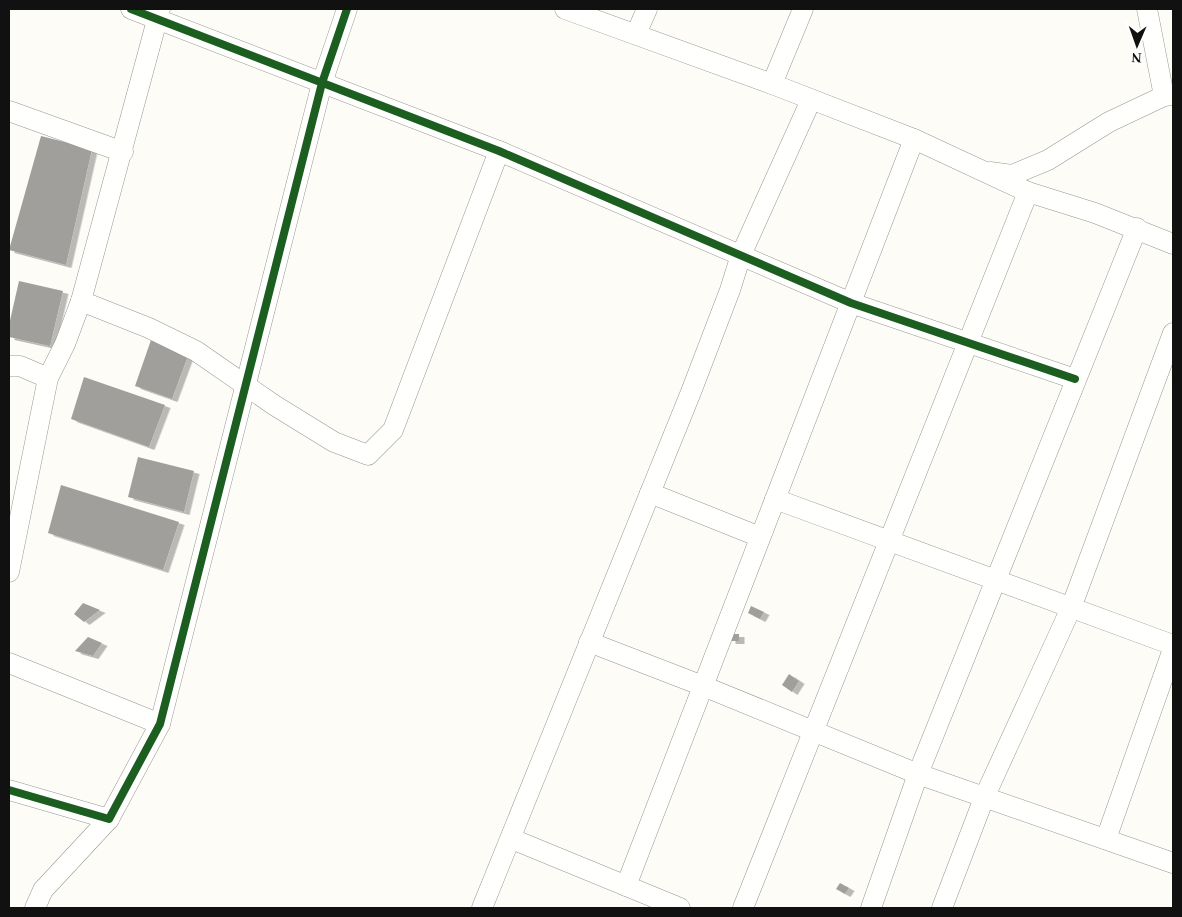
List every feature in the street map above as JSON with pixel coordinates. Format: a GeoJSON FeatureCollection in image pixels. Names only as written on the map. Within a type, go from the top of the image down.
{"type":"FeatureCollection","features":[{"type":"Feature","properties":{"kind":"street"},"geometry":{"type":"LineString","coordinates":[[131,9],[158,14],[322,84],[499,151],[851,303],[1075,379]]}},
{"type":"Feature","properties":{"kind":"street"},"geometry":{"type":"LineString","coordinates":[[35,908],[43,890],[109,819],[160,724],[322,84],[347,9]]}},
{"type":"Feature","properties":{"kind":"street"},"geometry":{"type":"LineString","coordinates":[[565,9],[772,84],[914,139],[979,171],[1028,192],[1137,228],[1173,244]]}},
{"type":"Feature","properties":{"kind":"street"},"geometry":{"type":"LineString","coordinates":[[636,34],[647,9]]}},
{"type":"Feature","properties":{"kind":"street"},"geometry":{"type":"LineString","coordinates":[[772,84],[803,9]]}},
{"type":"Feature","properties":{"kind":"street"},"geometry":{"type":"LineString","coordinates":[[979,171],[1012,175],[1048,160],[1109,122],[1168,95],[1146,9]]}},
{"type":"Feature","properties":{"kind":"street"},"geometry":{"type":"LineString","coordinates":[[9,572],[15,505],[48,378],[65,344],[81,301],[123,152],[158,14]]}},
{"type":"Feature","properties":{"kind":"street"},"geometry":{"type":"LineString","coordinates":[[482,908],[512,839],[716,327],[741,255],[810,100]]}},
{"type":"Feature","properties":{"kind":"street"},"geometry":{"type":"LineString","coordinates":[[9,111],[123,152]]}},
{"type":"Feature","properties":{"kind":"street"},"geometry":{"type":"LineString","coordinates":[[626,886],[914,139]]}},
{"type":"Feature","properties":{"kind":"street"},"geometry":{"type":"LineString","coordinates":[[81,301],[161,333],[196,351],[334,442],[368,456],[394,430],[499,151]]}},
{"type":"Feature","properties":{"kind":"street"},"geometry":{"type":"LineString","coordinates":[[743,908],[1028,192]]}},
{"type":"Feature","properties":{"kind":"street"},"geometry":{"type":"LineString","coordinates":[[871,908],[918,774],[1137,228]]}},
{"type":"Feature","properties":{"kind":"street"},"geometry":{"type":"LineString","coordinates":[[942,908],[984,798],[1070,608],[1173,333]]}},
{"type":"Feature","properties":{"kind":"street"},"geometry":{"type":"LineString","coordinates":[[9,366],[20,366],[48,378]]}},
{"type":"Feature","properties":{"kind":"street"},"geometry":{"type":"LineString","coordinates":[[650,493],[760,537]]}},
{"type":"Feature","properties":{"kind":"street"},"geometry":{"type":"LineString","coordinates":[[775,499],[1173,645]]}},
{"type":"Feature","properties":{"kind":"street"},"geometry":{"type":"LineString","coordinates":[[589,642],[703,686],[918,774],[1173,863]]}},
{"type":"Feature","properties":{"kind":"street"},"geometry":{"type":"LineString","coordinates":[[1106,839],[1173,649]]}},
{"type":"Feature","properties":{"kind":"street"},"geometry":{"type":"LineString","coordinates":[[9,662],[160,724]]}},
{"type":"Feature","properties":{"kind":"street"},"geometry":{"type":"LineString","coordinates":[[9,790],[109,819]]}},
{"type":"Feature","properties":{"kind":"street"},"geometry":{"type":"LineString","coordinates":[[512,839],[680,908]]}},
{"type":"Feature","properties":{"kind":"building"},"geometry":{"type":"Polygon","coordinates":[[[41,136],[92,149],[66,265],[9,250],[41,136]]]}},
{"type":"Feature","properties":{"kind":"building"},"geometry":{"type":"Polygon","coordinates":[[[19,281],[63,291],[50,346],[9,337],[9,325],[19,281]]]}},
{"type":"Feature","properties":{"kind":"building"},"geometry":{"type":"Polygon","coordinates":[[[151,340],[189,353],[172,399],[135,386],[151,340]]]}},
{"type":"Feature","properties":{"kind":"building"},"geometry":{"type":"Polygon","coordinates":[[[84,377],[165,405],[149,447],[71,419],[84,377]]]}},
{"type":"Feature","properties":{"kind":"building"},"geometry":{"type":"Polygon","coordinates":[[[138,457],[194,471],[184,512],[128,497],[138,457]]]}},
{"type":"Feature","properties":{"kind":"building"},"geometry":{"type":"Polygon","coordinates":[[[61,485],[179,522],[163,570],[48,533],[61,485]]]}},
{"type":"Feature","properties":{"kind":"building"},"geometry":{"type":"Polygon","coordinates":[[[83,603],[100,610],[84,622],[74,614],[83,603]]]}},
{"type":"Feature","properties":{"kind":"building"},"geometry":{"type":"Polygon","coordinates":[[[751,606],[764,612],[760,619],[748,613],[751,606]]]}},
{"type":"Feature","properties":{"kind":"building"},"geometry":{"type":"Polygon","coordinates":[[[730,634],[739,634],[739,641],[730,641],[730,634]]]}},
{"type":"Feature","properties":{"kind":"building"},"geometry":{"type":"Polygon","coordinates":[[[88,637],[102,643],[93,656],[75,651],[88,637]]]}},
{"type":"Feature","properties":{"kind":"building"},"geometry":{"type":"Polygon","coordinates":[[[789,674],[799,681],[792,692],[782,685],[789,674]]]}},
{"type":"Feature","properties":{"kind":"building"},"geometry":{"type":"Polygon","coordinates":[[[840,883],[849,888],[845,894],[836,889],[840,883]]]}},
{"type":"Feature","properties":{"kind":"cycle path"},"geometry":{"type":"LineString","coordinates":[[131,9],[499,151],[851,303],[1075,379]]}},
{"type":"Feature","properties":{"kind":"cycle path"},"geometry":{"type":"LineString","coordinates":[[9,790],[109,819],[160,724],[322,83],[347,9]]}}]}
